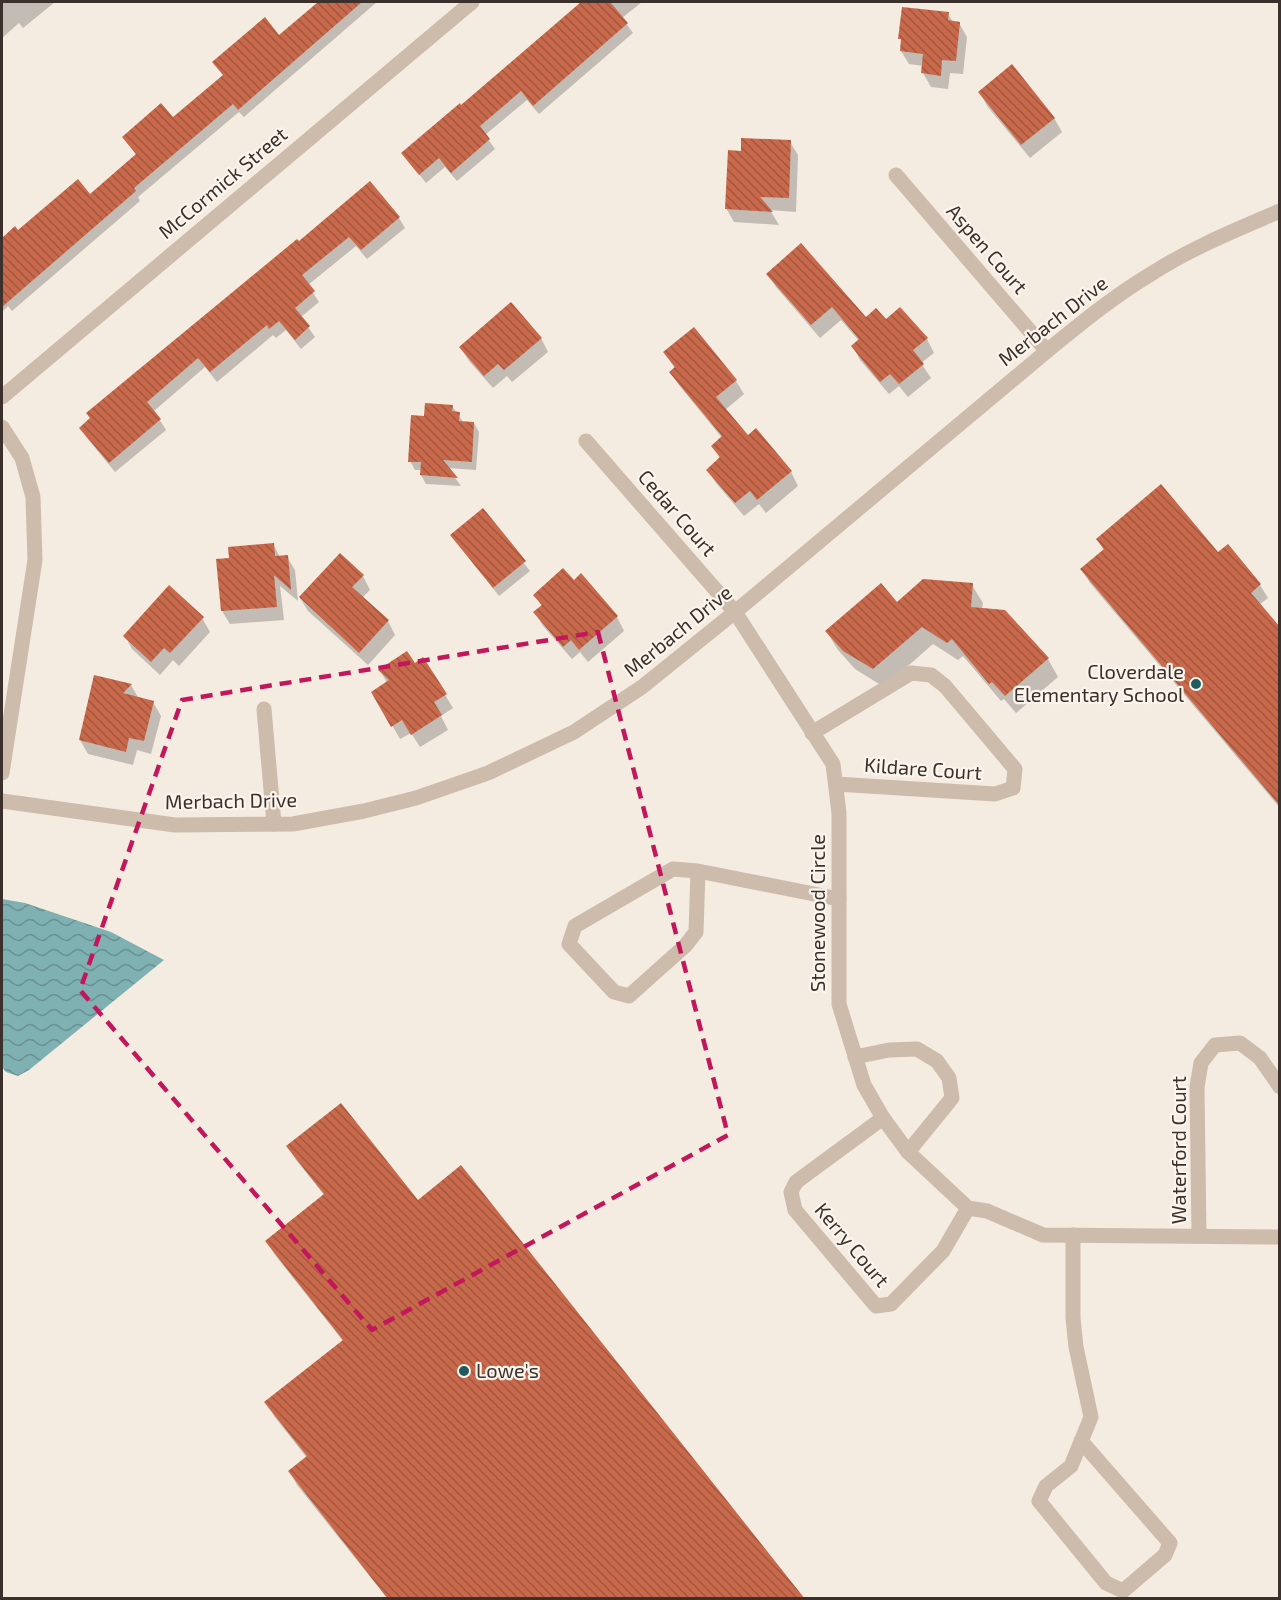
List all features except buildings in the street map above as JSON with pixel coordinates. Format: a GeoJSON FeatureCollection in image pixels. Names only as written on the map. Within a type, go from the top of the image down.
{"type":"FeatureCollection","features":[{"type":"Feature","properties":{"kind":"street","name":"McCormick Street"},"geometry":{"type":"LineString","coordinates":[[2,397],[472,2]]}},
{"type":"Feature","properties":{"kind":"street","name":"Aspen Court"},"geometry":{"type":"LineString","coordinates":[[896,175],[1047,351]]}},
{"type":"Feature","properties":{"kind":"street","name":"Merbach Drive"},"geometry":{"type":"LineString","coordinates":[[2,801],[175,825],[293,824],[354,813],[416,798],[488,773],[541,749],[620,703],[735,612],[1047,351],[1150,274],[1220,236],[1280,211]]}},
{"type":"Feature","properties":{"kind":"street"},"geometry":{"type":"LineString","coordinates":[[2,427],[22,458],[33,497],[35,560],[2,773]]}},
{"type":"Feature","properties":{"kind":"street","name":"Cedar Court"},"geometry":{"type":"LineString","coordinates":[[586,441],[735,612]]}},
{"type":"Feature","properties":{"kind":"street","name":"Stonewood Circle"},"geometry":{"type":"LineString","coordinates":[[735,612],[833,764],[839,813],[839,1004],[864,1085],[883,1118],[908,1152],[968,1208],[987,1211],[1043,1235],[1280,1236]]}},
{"type":"Feature","properties":{"kind":"street","name":"Kildare Court"},"geometry":{"type":"LineString","coordinates":[[812,733],[911,673],[931,675],[945,686],[1014,769],[1013,788],[995,794],[836,784]]}},
{"type":"Feature","properties":{"kind":"street"},"geometry":{"type":"LineString","coordinates":[[264,709],[274,825]]}},
{"type":"Feature","properties":{"kind":"street"},"geometry":{"type":"LineString","coordinates":[[698,871],[696,932],[685,946],[628,996],[614,992],[569,944],[575,926],[673,869],[698,871],[839,899]]}},
{"type":"Feature","properties":{"kind":"street","name":"Waterford Court"},"geometry":{"type":"LineString","coordinates":[[1199,1236],[1197,1087],[1201,1063],[1215,1045],[1240,1043],[1260,1058],[1280,1087]]}},
{"type":"Feature","properties":{"kind":"street"},"geometry":{"type":"LineString","coordinates":[[855,1057],[889,1050],[917,1049],[937,1061],[949,1078],[952,1098],[908,1152]]}},
{"type":"Feature","properties":{"kind":"street","name":"Kerry Court"},"geometry":{"type":"LineString","coordinates":[[883,1118],[796,1182],[791,1192],[795,1210],[876,1306],[891,1304],[943,1251],[968,1208]]}},
{"type":"Feature","properties":{"kind":"street"},"geometry":{"type":"LineString","coordinates":[[1073,1235],[1074,1327],[1091,1417],[1081,1441],[1071,1466],[1046,1486],[1039,1501],[1106,1583],[1123,1591],[1166,1556],[1170,1542],[1081,1441]]}},
{"type":"Feature","properties":{"kind":"highlighted area"},"geometry":{"type":"Polygon","coordinates":[[[598,632],[728,1135],[372,1330],[80,990],[182,700],[598,632]]]}},
{"type":"Feature","properties":{"kind":"water"},"geometry":{"type":"Polygon","coordinates":[[[2,899],[25,903],[111,932],[164,960],[29,1070],[18,1076],[6,1072],[2,1067],[2,899]]]}},
{"type":"Feature","properties":{"kind":"place","name":"Cloverdale Elementary School"},"geometry":{"type":"Point","coordinates":[1196,684]}},
{"type":"Feature","properties":{"kind":"place","name":"Lowe's"},"geometry":{"type":"Point","coordinates":[464,1371]}}]}
